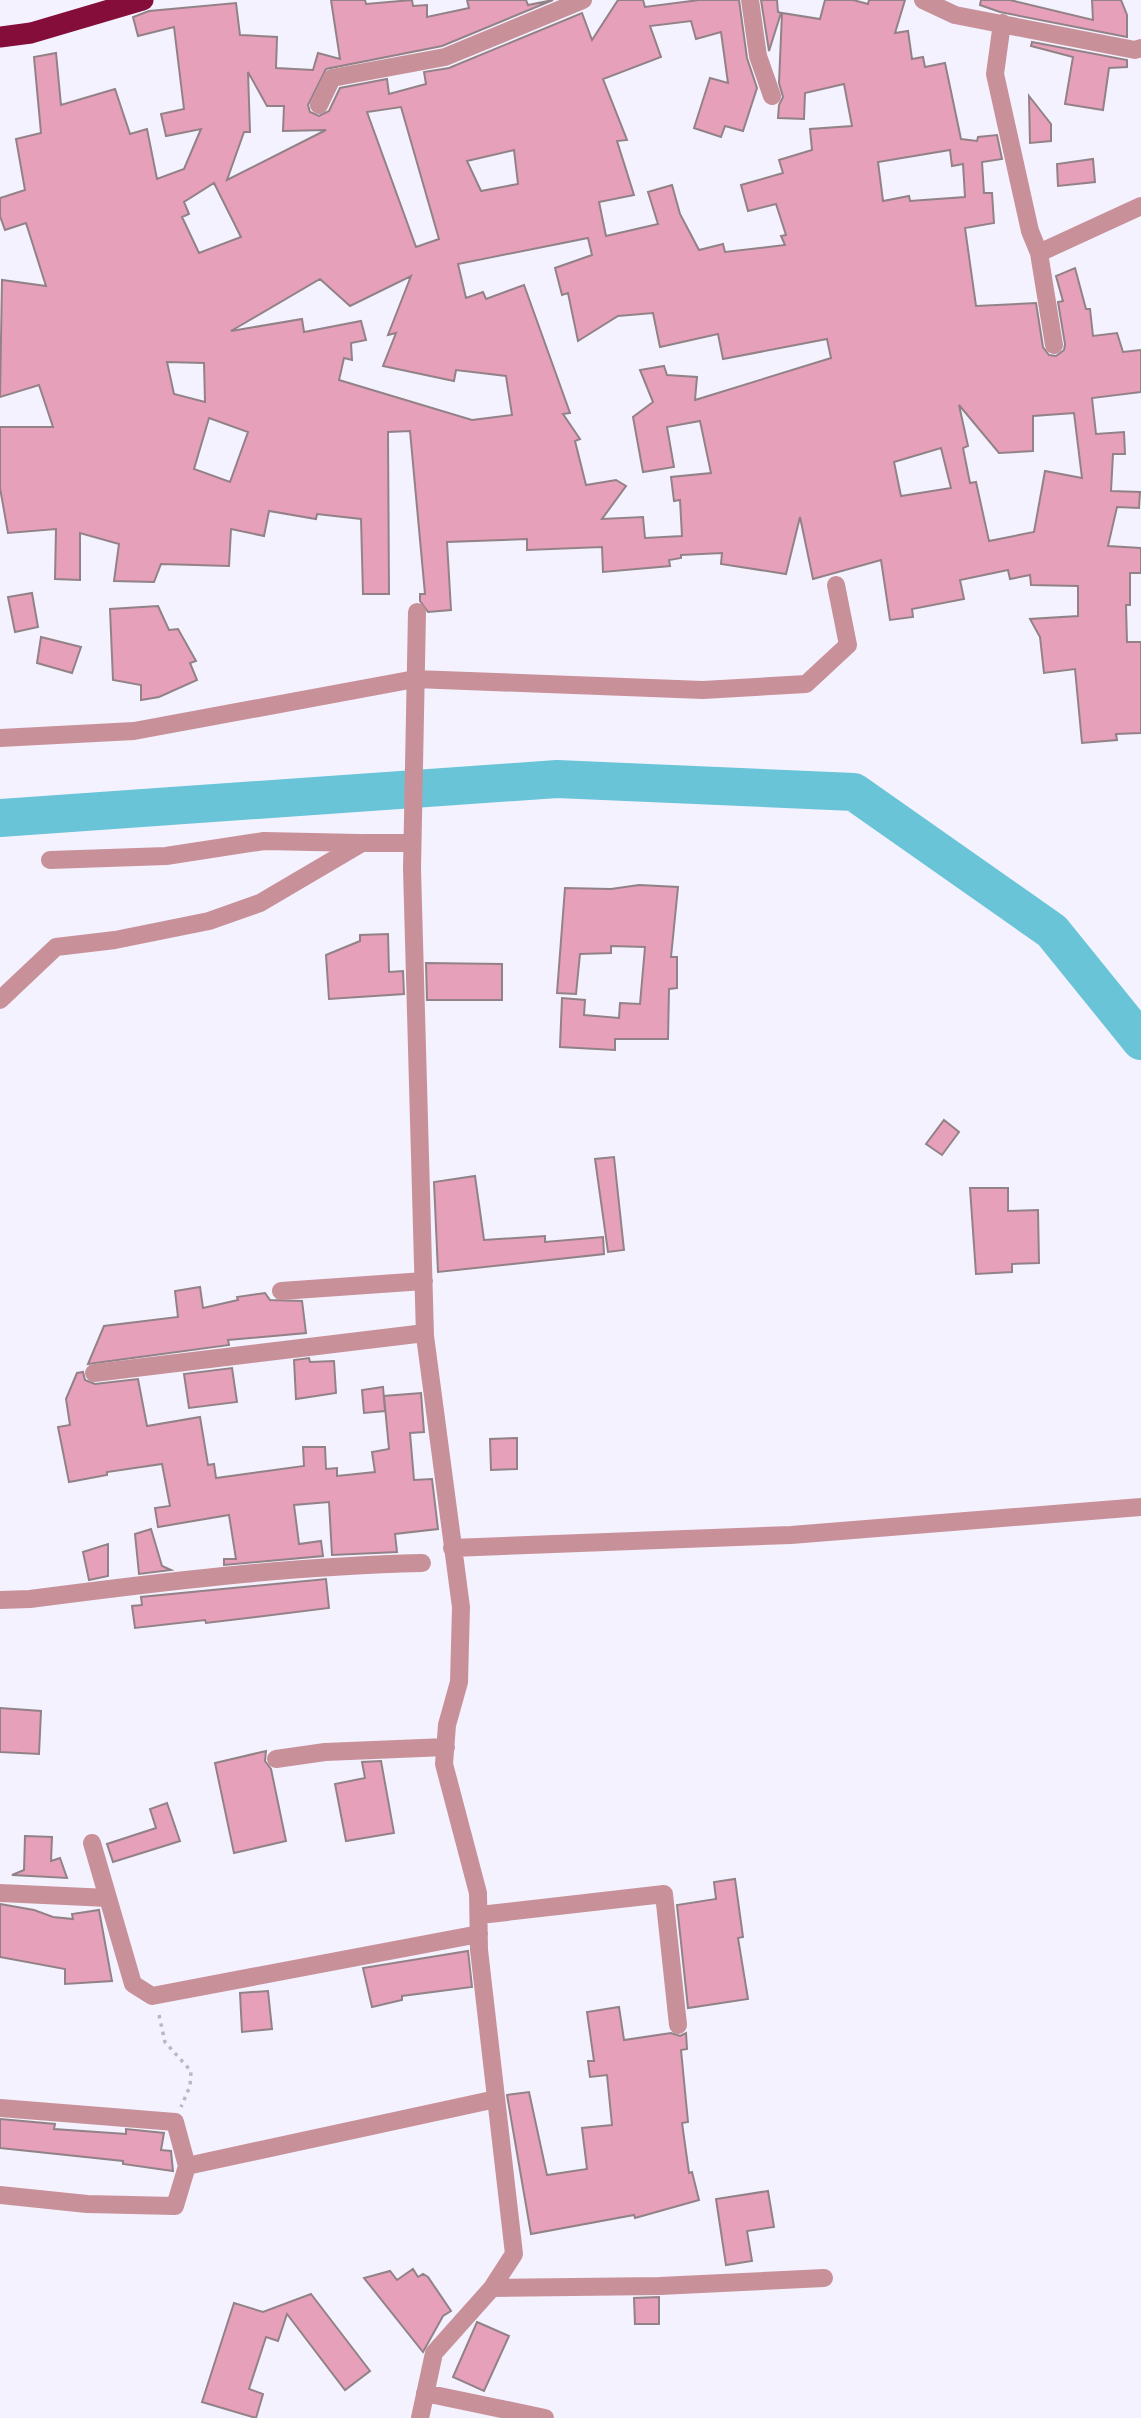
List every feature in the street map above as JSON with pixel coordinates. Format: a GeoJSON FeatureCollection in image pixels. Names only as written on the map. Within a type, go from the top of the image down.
{"type":"FeatureCollection","features":[{"type":"Feature","properties":{"kind":"highway"},"geometry":{"type":"LineString","coordinates":[[0,37],[31,33],[143,0]]}},
{"type":"Feature","properties":{"kind":"street"},"geometry":{"type":"LineString","coordinates":[[319,105],[332,78],[445,57],[583,0]]}},
{"type":"Feature","properties":{"kind":"street"},"geometry":{"type":"LineString","coordinates":[[750,0],[758,56],[772,96]]}},
{"type":"Feature","properties":{"kind":"street"},"geometry":{"type":"LineString","coordinates":[[923,0],[955,15],[1135,50],[1141,48]]}},
{"type":"Feature","properties":{"kind":"street"},"geometry":{"type":"LineString","coordinates":[[1002,23],[995,74],[1030,231],[1039,253],[1054,345]]}},
{"type":"Feature","properties":{"kind":"street"},"geometry":{"type":"LineString","coordinates":[[1039,253],[1141,206]]}},
{"type":"Feature","properties":{"kind":"street"},"geometry":{"type":"LineString","coordinates":[[0,738],[134,731],[415,679],[703,690],[806,684],[848,645],[836,585]]}},
{"type":"Feature","properties":{"kind":"street"},"geometry":{"type":"LineString","coordinates":[[416,612],[412,869],[425,1333],[461,1607],[459,1682],[447,1725],[444,1764],[478,1893],[479,1934],[514,2254],[492,2288],[434,2353],[420,2418]]}},
{"type":"Feature","properties":{"kind":"street"},"geometry":{"type":"LineString","coordinates":[[50,860],[166,856],[264,841],[412,844]]}},
{"type":"Feature","properties":{"kind":"street"},"geometry":{"type":"LineString","coordinates":[[0,1000],[56,947],[115,940],[209,921],[260,903],[362,843]]}},
{"type":"Feature","properties":{"kind":"street"},"geometry":{"type":"LineString","coordinates":[[281,1291],[424,1281]]}},
{"type":"Feature","properties":{"kind":"street"},"geometry":{"type":"LineString","coordinates":[[94,1373],[425,1333]]}},
{"type":"Feature","properties":{"kind":"street"},"geometry":{"type":"LineString","coordinates":[[452,1548],[791,1535],[1141,1507]]}},
{"type":"Feature","properties":{"kind":"street"},"geometry":{"type":"LineString","coordinates":[[0,1600],[30,1599],[233,1572],[297,1571],[332,1565],[422,1563]]}},
{"type":"Feature","properties":{"kind":"street"},"geometry":{"type":"LineString","coordinates":[[276,1759],[326,1752],[446,1747]]}},
{"type":"Feature","properties":{"kind":"street"},"geometry":{"type":"LineString","coordinates":[[92,1843],[133,1984],[152,1996],[479,1934]]}},
{"type":"Feature","properties":{"kind":"street"},"geometry":{"type":"LineString","coordinates":[[0,1893],[108,1898]]}},
{"type":"Feature","properties":{"kind":"street"},"geometry":{"type":"LineString","coordinates":[[480,1915],[664,1894],[678,2025]]}},
{"type":"Feature","properties":{"kind":"street"},"geometry":{"type":"LineString","coordinates":[[187,2166],[496,2099]]}},
{"type":"Feature","properties":{"kind":"street"},"geometry":{"type":"LineString","coordinates":[[0,2108],[175,2122],[187,2166],[175,2206],[87,2204],[0,2195]]}},
{"type":"Feature","properties":{"kind":"street"},"geometry":{"type":"LineString","coordinates":[[492,2288],[660,2286],[824,2278]]}},
{"type":"Feature","properties":{"kind":"street"},"geometry":{"type":"LineString","coordinates":[[425,2393],[545,2418]]}},
{"type":"Feature","properties":{"kind":"path"},"geometry":{"type":"LineString","coordinates":[[152,1996],[165,2042],[191,2071],[190,2086],[175,2122]]}},
{"type":"Feature","properties":{"kind":"building"},"geometry":{"type":"Polygon","coordinates":[[[331,0],[365,0],[366,4],[412,0],[413,6],[427,5],[427,17],[469,8],[467,0],[526,0],[528,5],[553,0],[442,46],[326,69],[308,105],[310,112],[319,116],[329,111],[340,88],[387,79],[389,94],[426,84],[424,72],[449,68],[582,13],[592,40],[618,0],[643,0],[645,7],[699,0],[739,0],[747,58],[757,88],[743,131],[725,126],[721,137],[694,128],[710,78],[728,83],[721,32],[696,39],[691,21],[650,26],[661,57],[603,79],[627,140],[617,141],[634,195],[599,202],[606,236],[658,224],[648,192],[672,185],[680,214],[699,250],[723,244],[725,252],[785,245],[781,236],[786,235],[776,204],[748,211],[741,185],[783,173],[779,160],[812,150],[810,129],[852,126],[844,84],[805,93],[804,119],[778,118],[783,97],[779,83],[782,13],[820,19],[825,0],[853,0],[868,4],[869,0],[905,0],[895,33],[908,31],[912,59],[923,57],[925,67],[945,63],[961,139],[977,141],[978,137],[997,135],[1002,159],[982,162],[984,193],[992,193],[994,223],[965,228],[976,306],[1036,303],[1043,347],[1049,355],[1056,356],[1064,350],[1065,344],[1058,302],[1063,301],[1056,276],[1075,268],[1086,309],[1090,309],[1093,336],[1117,333],[1123,352],[1141,350],[1141,392],[1092,398],[1096,434],[1124,432],[1125,454],[1113,454],[1111,491],[1140,492],[1139,508],[1117,507],[1108,546],[1141,548],[1141,573],[1130,573],[1130,605],[1126,605],[1127,642],[1141,642],[1141,733],[1116,734],[1117,740],[1082,743],[1075,669],[1044,673],[1040,637],[1030,619],[1078,616],[1078,586],[1031,585],[1030,575],[1010,579],[1008,570],[960,580],[964,599],[912,609],[913,617],[890,620],[881,560],[813,579],[800,517],[786,574],[721,564],[722,553],[681,555],[681,558],[669,560],[670,566],[603,572],[602,547],[527,550],[527,539],[447,542],[451,610],[428,612],[420,601],[420,594],[425,594],[410,431],[388,432],[389,594],[363,594],[361,519],[317,514],[316,519],[269,511],[264,536],[231,529],[229,566],[161,564],[154,582],[114,581],[119,544],[80,533],[80,580],[55,579],[56,529],[8,533],[0,488],[0,427],[53,427],[39,385],[0,397],[2,280],[46,286],[26,223],[5,230],[0,216],[0,198],[25,190],[16,139],[41,133],[34,57],[56,53],[61,105],[115,89],[130,134],[147,129],[157,179],[184,169],[201,129],[166,136],[161,114],[184,109],[174,27],[138,36],[133,17],[149,11],[236,3],[240,35],[277,37],[276,68],[313,70],[318,53],[340,59],[331,0]],[[248,72],[250,132],[244,132],[227,180],[326,130],[283,131],[284,106],[267,106],[248,72]],[[401,107],[367,112],[416,247],[439,239],[401,107]],[[514,150],[467,161],[481,191],[518,184],[514,150]],[[950,150],[878,162],[883,201],[909,196],[910,201],[965,197],[963,164],[952,166],[950,150]],[[214,183],[184,202],[189,214],[182,217],[199,253],[241,237],[214,183]],[[588,238],[458,264],[466,298],[483,292],[486,299],[524,285],[570,413],[563,414],[580,439],[575,441],[586,485],[616,480],[626,486],[602,519],[643,517],[645,538],[682,536],[680,500],[674,501],[671,477],[711,473],[700,421],[667,427],[674,467],[643,472],[633,417],[653,402],[640,370],[664,366],[667,375],[697,377],[695,400],[831,358],[827,339],[723,359],[718,334],[660,347],[653,313],[618,316],[578,341],[568,293],[562,295],[555,268],[592,255],[588,238]],[[411,276],[350,306],[320,279],[231,331],[302,319],[304,332],[361,321],[366,340],[351,343],[352,360],[344,358],[339,380],[472,420],[512,415],[506,376],[456,370],[454,381],[383,366],[396,333],[388,335],[411,276]],[[167,362],[174,394],[205,402],[204,363],[167,362]],[[959,405],[968,446],[963,448],[970,483],[976,482],[989,541],[1034,532],[1045,471],[1082,478],[1074,413],[1033,416],[1033,451],[999,453],[959,405]],[[209,418],[194,469],[230,482],[248,432],[209,418]],[[941,448],[894,462],[901,496],[951,488],[941,448]]]}},
{"type":"Feature","properties":{"kind":"building"},"geometry":{"type":"Polygon","coordinates":[[[761,0],[777,0],[778,12],[781,13],[769,51],[761,0]]]}},
{"type":"Feature","properties":{"kind":"building"},"geometry":{"type":"Polygon","coordinates":[[[981,0],[1010,0],[1093,20],[1092,0],[1121,0],[1127,15],[1127,37],[1000,12],[980,5],[981,0]]]}},
{"type":"Feature","properties":{"kind":"building"},"geometry":{"type":"Polygon","coordinates":[[[1032,42],[1127,60],[1127,67],[1109,68],[1103,110],[1065,104],[1073,57],[1031,46],[1032,42]]]}},
{"type":"Feature","properties":{"kind":"building"},"geometry":{"type":"Polygon","coordinates":[[[1029,96],[1051,124],[1051,141],[1030,143],[1029,96]]]}},
{"type":"Feature","properties":{"kind":"building"},"geometry":{"type":"Polygon","coordinates":[[[1093,159],[1095,182],[1058,186],[1057,164],[1093,159]]]}},
{"type":"Feature","properties":{"kind":"building"},"geometry":{"type":"Polygon","coordinates":[[[32,593],[38,627],[15,632],[8,597],[32,593]]]}},
{"type":"Feature","properties":{"kind":"building"},"geometry":{"type":"Polygon","coordinates":[[[158,606],[169,630],[178,629],[196,661],[190,663],[197,680],[159,697],[141,700],[141,685],[113,680],[110,609],[158,606]]]}},
{"type":"Feature","properties":{"kind":"building"},"geometry":{"type":"Polygon","coordinates":[[[41,637],[81,647],[72,673],[37,663],[41,637]]]}},
{"type":"Feature","properties":{"kind":"building"},"geometry":{"type":"Polygon","coordinates":[[[639,885],[678,887],[671,957],[677,957],[677,988],[669,989],[668,1039],[615,1039],[615,1050],[560,1047],[562,998],[585,1000],[584,1015],[619,1018],[620,1003],[640,1004],[645,947],[611,946],[611,953],[580,954],[576,994],[557,993],[565,888],[611,889],[639,885]]]}},
{"type":"Feature","properties":{"kind":"building"},"geometry":{"type":"Polygon","coordinates":[[[388,934],[389,972],[403,971],[404,994],[329,999],[326,955],[360,941],[360,935],[388,934]]]}},
{"type":"Feature","properties":{"kind":"building"},"geometry":{"type":"Polygon","coordinates":[[[426,963],[502,964],[502,1000],[427,1000],[426,963]]]}},
{"type":"Feature","properties":{"kind":"building"},"geometry":{"type":"Polygon","coordinates":[[[944,1120],[959,1132],[942,1155],[926,1144],[944,1120]]]}},
{"type":"Feature","properties":{"kind":"building"},"geometry":{"type":"Polygon","coordinates":[[[614,1157],[624,1250],[608,1252],[595,1159],[614,1157]]]}},
{"type":"Feature","properties":{"kind":"building"},"geometry":{"type":"Polygon","coordinates":[[[475,1176],[484,1240],[545,1236],[545,1242],[603,1237],[604,1254],[438,1272],[434,1182],[475,1176]]]}},
{"type":"Feature","properties":{"kind":"building"},"geometry":{"type":"Polygon","coordinates":[[[970,1188],[1008,1188],[1008,1211],[1038,1210],[1039,1263],[1012,1264],[1012,1272],[976,1274],[970,1188]]]}},
{"type":"Feature","properties":{"kind":"building"},"geometry":{"type":"Polygon","coordinates":[[[200,1287],[203,1308],[238,1300],[237,1297],[265,1293],[270,1300],[302,1301],[306,1333],[228,1340],[229,1345],[88,1364],[104,1326],[178,1317],[175,1291],[200,1287]]]}},
{"type":"Feature","properties":{"kind":"building"},"geometry":{"type":"Polygon","coordinates":[[[309,1358],[310,1362],[334,1361],[336,1393],[296,1399],[294,1360],[309,1358]]]}},
{"type":"Feature","properties":{"kind":"building"},"geometry":{"type":"Polygon","coordinates":[[[232,1368],[237,1402],[189,1408],[184,1374],[232,1368]]]}},
{"type":"Feature","properties":{"kind":"building"},"geometry":{"type":"Polygon","coordinates":[[[83,1372],[85,1380],[95,1384],[138,1379],[147,1426],[200,1417],[208,1465],[214,1464],[216,1478],[304,1466],[303,1447],[325,1447],[326,1469],[337,1468],[337,1476],[375,1472],[372,1452],[389,1449],[384,1396],[421,1393],[424,1432],[410,1433],[414,1480],[432,1479],[438,1529],[395,1534],[397,1552],[332,1555],[329,1502],[294,1505],[299,1544],[321,1541],[323,1556],[224,1565],[224,1559],[236,1559],[229,1515],[158,1527],[155,1508],[170,1506],[162,1464],[107,1472],[107,1475],[69,1482],[58,1427],[70,1425],[66,1399],[77,1373],[83,1372]]]}},
{"type":"Feature","properties":{"kind":"building"},"geometry":{"type":"Polygon","coordinates":[[[383,1387],[385,1411],[364,1413],[362,1390],[383,1387]]]}},
{"type":"Feature","properties":{"kind":"building"},"geometry":{"type":"Polygon","coordinates":[[[517,1438],[517,1469],[491,1470],[490,1439],[517,1438]]]}},
{"type":"Feature","properties":{"kind":"building"},"geometry":{"type":"Polygon","coordinates":[[[151,1529],[162,1566],[171,1570],[139,1574],[135,1534],[151,1529]]]}},
{"type":"Feature","properties":{"kind":"building"},"geometry":{"type":"Polygon","coordinates":[[[108,1544],[108,1576],[89,1580],[83,1552],[108,1544]]]}},
{"type":"Feature","properties":{"kind":"building"},"geometry":{"type":"Polygon","coordinates":[[[326,1579],[329,1608],[206,1623],[205,1620],[135,1628],[132,1606],[142,1605],[141,1597],[326,1579]]]}},
{"type":"Feature","properties":{"kind":"building"},"geometry":{"type":"Polygon","coordinates":[[[0,1708],[41,1711],[39,1754],[0,1752],[0,1708]]]}},
{"type":"Feature","properties":{"kind":"building"},"geometry":{"type":"Polygon","coordinates":[[[266,1751],[265,1761],[271,1769],[286,1841],[234,1853],[215,1763],[266,1751]]]}},
{"type":"Feature","properties":{"kind":"building"},"geometry":{"type":"Polygon","coordinates":[[[381,1761],[394,1833],[346,1841],[335,1784],[365,1778],[362,1762],[381,1761]]]}},
{"type":"Feature","properties":{"kind":"building"},"geometry":{"type":"Polygon","coordinates":[[[167,1803],[180,1841],[113,1862],[107,1844],[156,1828],[150,1809],[167,1803]]]}},
{"type":"Feature","properties":{"kind":"building"},"geometry":{"type":"Polygon","coordinates":[[[25,1836],[52,1837],[51,1861],[60,1858],[67,1878],[12,1875],[24,1870],[25,1836]]]}},
{"type":"Feature","properties":{"kind":"building"},"geometry":{"type":"Polygon","coordinates":[[[735,1879],[743,1937],[738,1938],[748,1999],[688,2008],[677,1905],[716,1899],[714,1882],[735,1879]]]}},
{"type":"Feature","properties":{"kind":"building"},"geometry":{"type":"Polygon","coordinates":[[[0,1904],[73,1919],[72,1914],[99,1910],[112,1981],[65,1984],[65,1969],[0,1957],[0,1904]]]}},
{"type":"Feature","properties":{"kind":"building"},"geometry":{"type":"Polygon","coordinates":[[[468,1951],[472,1987],[402,1996],[402,2000],[372,2007],[363,1968],[468,1951]]]}},
{"type":"Feature","properties":{"kind":"building"},"geometry":{"type":"Polygon","coordinates":[[[268,1991],[272,2029],[242,2032],[240,1993],[268,1991]]]}},
{"type":"Feature","properties":{"kind":"building"},"geometry":{"type":"Polygon","coordinates":[[[619,2007],[624,2040],[671,2033],[680,2036],[686,2033],[687,2049],[681,2050],[688,2122],[682,2123],[689,2173],[692,2172],[699,2200],[635,2218],[634,2215],[531,2234],[507,2095],[529,2092],[547,2175],[587,2169],[582,2128],[612,2125],[607,2075],[590,2077],[588,2061],[594,2061],[587,2012],[619,2007]]]}},
{"type":"Feature","properties":{"kind":"building"},"geometry":{"type":"Polygon","coordinates":[[[0,2119],[55,2124],[54,2129],[126,2134],[126,2129],[164,2133],[161,2150],[171,2151],[173,2171],[123,2164],[123,2161],[0,2148],[0,2119]]]}},
{"type":"Feature","properties":{"kind":"building"},"geometry":{"type":"Polygon","coordinates":[[[768,2191],[774,2227],[747,2231],[752,2261],[726,2265],[716,2199],[768,2191]]]}},
{"type":"Feature","properties":{"kind":"building"},"geometry":{"type":"Polygon","coordinates":[[[413,2269],[418,2277],[423,2274],[428,2277],[451,2311],[443,2316],[423,2352],[364,2278],[390,2271],[397,2280],[413,2269]]]}},
{"type":"Feature","properties":{"kind":"building"},"geometry":{"type":"Polygon","coordinates":[[[311,2294],[370,2371],[345,2390],[287,2314],[278,2341],[266,2337],[249,2389],[263,2394],[256,2418],[202,2402],[234,2303],[263,2312],[311,2294]]]}},
{"type":"Feature","properties":{"kind":"building"},"geometry":{"type":"Polygon","coordinates":[[[659,2297],[659,2324],[635,2324],[634,2298],[659,2297]]]}},
{"type":"Feature","properties":{"kind":"building"},"geometry":{"type":"Polygon","coordinates":[[[477,2322],[509,2336],[484,2391],[453,2377],[477,2322]]]}},
{"type":"Feature","properties":{"kind":"waterway"},"geometry":{"type":"LineString","coordinates":[[0,818],[557,779],[854,792],[1052,931],[1141,1041]]}}]}
